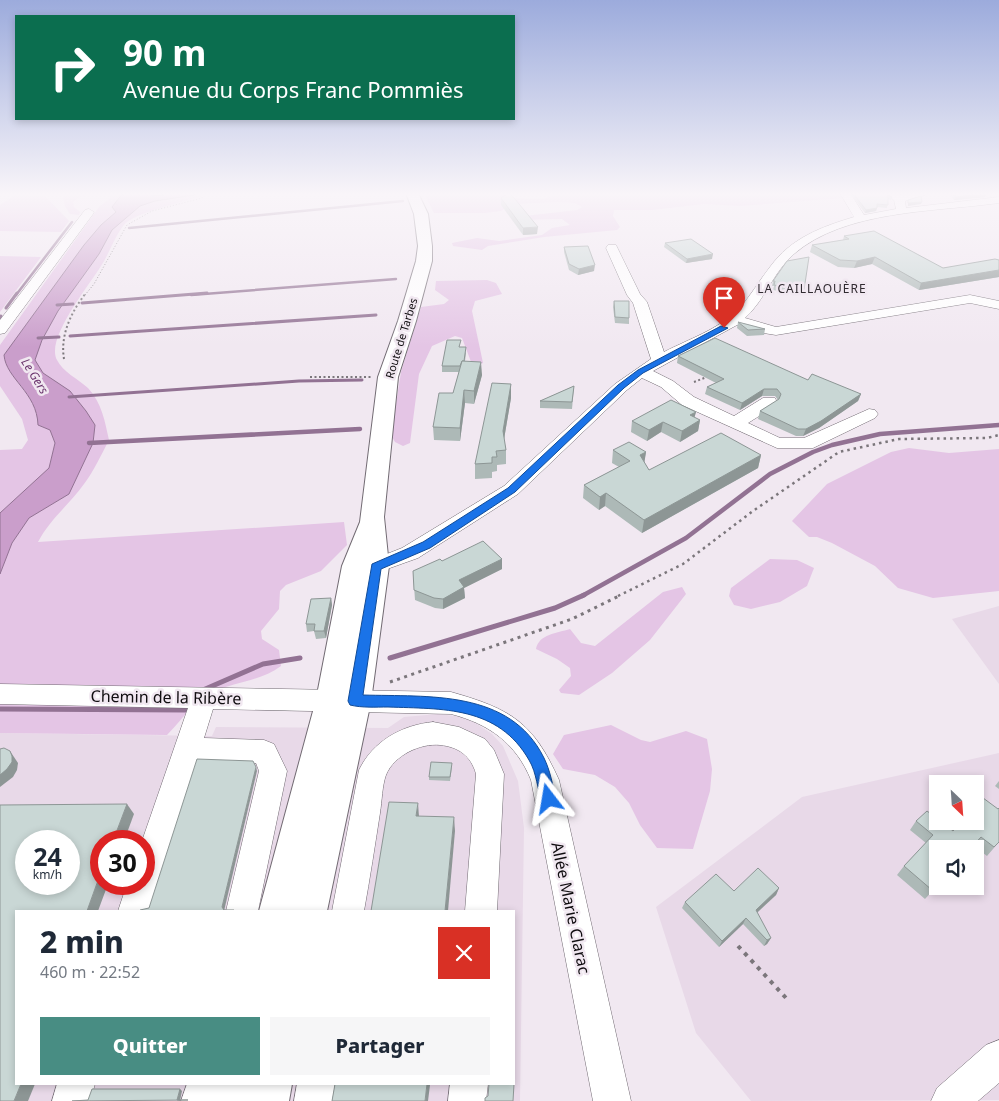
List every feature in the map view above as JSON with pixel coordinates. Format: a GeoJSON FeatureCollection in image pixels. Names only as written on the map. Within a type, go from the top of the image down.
{"type":"FeatureCollection","features":[{"type":"Feature","properties":{"kind":"main road","name":"Route de Tarbes"},"geometry":{"type":"LineString","coordinates":[[344,700],[372,517],[388,377],[407,321],[424,261],[425,244]]}},
{"type":"Feature","properties":{"kind":"main road"},"geometry":{"type":"LineString","coordinates":[[279,910],[344,700]]}},
{"type":"Feature","properties":{"kind":"main road"},"geometry":{"type":"LineString","coordinates":[[307,910],[344,700]]}},
{"type":"Feature","properties":{"kind":"main road"},"geometry":{"type":"LineString","coordinates":[[232,1101],[236,1085]]}},
{"type":"Feature","properties":{"kind":"main road"},"geometry":{"type":"LineString","coordinates":[[266,1101],[269,1085]]}},
{"type":"Feature","properties":{"kind":"street"},"geometry":{"type":"LineString","coordinates":[[0,330],[7,313],[63,244]]}},
{"type":"Feature","properties":{"kind":"street"},"geometry":{"type":"LineString","coordinates":[[365,566],[426,545],[512,490],[640,371],[704,339],[736,319],[752,302],[789,251],[801,244]]}},
{"type":"Feature","properties":{"kind":"street"},"geometry":{"type":"LineString","coordinates":[[612,248],[634,295],[640,302],[659,360]]}},
{"type":"Feature","properties":{"kind":"street"},"geometry":{"type":"LineString","coordinates":[[736,319],[762,330],[776,331],[970,299],[999,305]]}},
{"type":"Feature","properties":{"kind":"street"},"geometry":{"type":"LineString","coordinates":[[640,371],[675,390],[688,400],[777,443],[797,445],[816,442],[869,414]]}},
{"type":"Feature","properties":{"kind":"street"},"geometry":{"type":"LineString","coordinates":[[675,390],[694,382]]}},
{"type":"Feature","properties":{"kind":"street"},"geometry":{"type":"LineString","coordinates":[[735,423],[769,402]]}},
{"type":"Feature","properties":{"kind":"street","name":"Chemin de la Ribère"},"geometry":{"type":"LineString","coordinates":[[0,694],[344,700]]}},
{"type":"Feature","properties":{"kind":"street"},"geometry":{"type":"LineString","coordinates":[[155,846],[204,698]]}},
{"type":"Feature","properties":{"kind":"street","name":"Allée Marie Clarac"},"geometry":{"type":"LineString","coordinates":[[344,700],[451,703],[493,717],[512,728],[528,744],[538,761],[545,780],[612,1101]]}},
{"type":"Feature","properties":{"kind":"street"},"geometry":{"type":"LineString","coordinates":[[471,742],[493,717]]}},
{"type":"Feature","properties":{"kind":"street"},"geometry":{"type":"LineString","coordinates":[[348,910],[374,770],[384,755],[398,743],[415,735],[444,732],[471,742],[483,755],[490,774],[480,910]]}},
{"type":"Feature","properties":{"kind":"street"},"geometry":{"type":"LineString","coordinates":[[187,749],[264,752],[274,771],[242,910]]}},
{"type":"Feature","properties":{"kind":"street"},"geometry":{"type":"LineString","coordinates":[[134,910],[139,895]]}},
{"type":"Feature","properties":{"kind":"street"},"geometry":{"type":"LineString","coordinates":[[950,1101],[999,1058]]}},
{"type":"Feature","properties":{"kind":"street"},"geometry":{"type":"LineString","coordinates":[[71,1101],[76,1085]]}},
{"type":"Feature","properties":{"kind":"street"},"geometry":{"type":"LineString","coordinates":[[200,1101],[206,1085]]}},
{"type":"Feature","properties":{"kind":"street"},"geometry":{"type":"LineString","coordinates":[[313,1101],[316,1085]]}},
{"type":"Feature","properties":{"kind":"street"},"geometry":{"type":"LineString","coordinates":[[467,1101],[469,1085]]}},
{"type":"Feature","properties":{"kind":"path"},"geometry":{"type":"LineString","coordinates":[[64,358],[62,347],[64,334],[78,303],[94,284],[117,244]]}},
{"type":"Feature","properties":{"kind":"path"},"geometry":{"type":"LineString","coordinates":[[694,382],[711,375]]}},
{"type":"Feature","properties":{"kind":"path"},"geometry":{"type":"LineString","coordinates":[[310,377],[388,377]]}},
{"type":"Feature","properties":{"kind":"path"},"geometry":{"type":"LineString","coordinates":[[390,682],[572,619],[683,564],[754,511],[839,452],[899,439],[987,438],[999,435]]}},
{"type":"Feature","properties":{"kind":"path"},"geometry":{"type":"LineString","coordinates":[[738,946],[787,999]]}},
{"type":"Feature","properties":{"kind":"shaded area"},"geometry":{"type":"Polygon","coordinates":[[[72,244],[85,244],[4,355],[10,372],[33,404],[38,425],[50,430],[55,443],[49,468],[0,513],[0,450],[22,449],[28,440],[22,419],[0,386],[0,345],[72,244]]]}},
{"type":"Feature","properties":{"kind":"shaded area"},"geometry":{"type":"Polygon","coordinates":[[[104,244],[113,244],[104,261],[70,312],[57,339],[55,351],[57,360],[63,368],[88,388],[97,400],[109,440],[88,479],[48,526],[38,542],[344,522],[347,545],[321,571],[286,585],[280,591],[279,609],[261,631],[262,639],[279,650],[281,666],[265,675],[212,692],[194,706],[167,735],[0,733],[0,574],[12,543],[29,518],[69,494],[93,443],[95,425],[70,391],[43,373],[35,360],[42,340],[58,311],[104,244]]]}},
{"type":"Feature","properties":{"kind":"shaded area"},"geometry":{"type":"Polygon","coordinates":[[[452,244],[498,244],[488,246],[482,250],[452,244]]]}},
{"type":"Feature","properties":{"kind":"shaded area"},"geometry":{"type":"Polygon","coordinates":[[[0,256],[41,257],[0,312],[0,256]]]}},
{"type":"Feature","properties":{"kind":"shaded area"},"geometry":{"type":"Polygon","coordinates":[[[487,280],[496,283],[502,294],[475,301],[472,311],[483,363],[473,367],[462,338],[455,336],[432,346],[419,374],[410,443],[403,446],[395,442],[391,435],[401,372],[421,307],[444,304],[449,300],[435,290],[436,281],[487,280]]]}},
{"type":"Feature","properties":{"kind":"shaded area"},"geometry":{"type":"Polygon","coordinates":[[[909,448],[949,453],[999,449],[999,591],[933,598],[898,588],[875,566],[832,543],[817,537],[809,537],[792,521],[827,484],[891,452],[909,448]]]}},
{"type":"Feature","properties":{"kind":"shaded area"},"geometry":{"type":"Polygon","coordinates":[[[770,559],[797,560],[814,568],[807,586],[780,602],[751,609],[734,605],[729,596],[731,588],[770,559]]]}},
{"type":"Feature","properties":{"kind":"shaded area"},"geometry":{"type":"Polygon","coordinates":[[[682,587],[686,594],[650,640],[612,673],[579,695],[561,693],[559,690],[571,676],[570,668],[557,659],[536,649],[541,640],[549,635],[570,629],[581,643],[595,646],[663,592],[682,587]]]}},
{"type":"Feature","properties":{"kind":"shaded area"},"geometry":{"type":"Polygon","coordinates":[[[999,606],[999,684],[952,619],[999,606]]]}},
{"type":"Feature","properties":{"kind":"shaded area"},"geometry":{"type":"Polygon","coordinates":[[[438,714],[463,717],[492,734],[503,746],[518,781],[524,828],[520,1101],[0,1101],[0,733],[212,736],[216,727],[388,728],[404,717],[438,714]]]}},
{"type":"Feature","properties":{"kind":"shaded area"},"geometry":{"type":"Polygon","coordinates":[[[611,725],[641,740],[650,742],[686,731],[707,739],[712,769],[710,791],[693,849],[657,848],[640,825],[629,803],[615,787],[595,775],[563,769],[553,754],[564,735],[611,725]]]}},
{"type":"Feature","properties":{"kind":"shaded area"},"geometry":{"type":"Polygon","coordinates":[[[999,753],[999,1100],[751,1101],[696,1033],[656,907],[802,797],[999,753]]]}},
{"type":"Feature","properties":{"kind":"water","name":"Le Gers"},"geometry":{"type":"Polygon","coordinates":[[[104,244],[58,311],[42,340],[35,360],[43,373],[70,391],[86,411],[95,425],[93,443],[69,494],[29,518],[12,543],[0,574],[0,513],[49,468],[55,443],[50,430],[38,425],[33,404],[10,371],[4,355],[84,245],[104,244]]]}},
{"type":"Feature","properties":{"kind":"building"},"geometry":{"type":"Polygon","coordinates":[[[667,244],[699,244],[713,254],[687,259],[667,244]]]}},
{"type":"Feature","properties":{"kind":"building"},"geometry":{"type":"Polygon","coordinates":[[[899,244],[943,268],[995,259],[999,260],[999,270],[921,283],[875,257],[857,261],[840,260],[812,245],[899,244]]]}},
{"type":"Feature","properties":{"kind":"building"},"geometry":{"type":"Polygon","coordinates":[[[588,246],[595,265],[579,269],[569,264],[564,247],[588,246]]]}},
{"type":"Feature","properties":{"kind":"building"},"geometry":{"type":"Polygon","coordinates":[[[809,257],[804,290],[774,285],[775,281],[773,281],[787,261],[809,257]]]}},
{"type":"Feature","properties":{"kind":"building"},"geometry":{"type":"Polygon","coordinates":[[[614,301],[629,301],[629,318],[615,317],[614,301]]]}},
{"type":"Feature","properties":{"kind":"building"},"geometry":{"type":"Polygon","coordinates":[[[738,322],[765,329],[748,330],[738,322]]]}},
{"type":"Feature","properties":{"kind":"building"},"geometry":{"type":"Polygon","coordinates":[[[715,338],[808,380],[812,374],[861,394],[821,421],[806,429],[798,429],[760,411],[779,399],[781,394],[777,389],[764,389],[742,403],[707,387],[724,379],[678,356],[715,338]]]}},
{"type":"Feature","properties":{"kind":"building"},"geometry":{"type":"Polygon","coordinates":[[[447,340],[461,340],[459,347],[466,347],[464,361],[462,361],[460,366],[442,366],[447,340]]]}},
{"type":"Feature","properties":{"kind":"building"},"geometry":{"type":"Polygon","coordinates":[[[462,361],[481,362],[474,391],[464,390],[460,428],[433,427],[439,393],[453,393],[462,361]]]}},
{"type":"Feature","properties":{"kind":"building"},"geometry":{"type":"Polygon","coordinates":[[[492,383],[511,384],[503,431],[506,450],[496,451],[497,457],[492,457],[492,463],[475,464],[492,383]]]}},
{"type":"Feature","properties":{"kind":"building"},"geometry":{"type":"Polygon","coordinates":[[[574,386],[572,402],[540,401],[574,386]]]}},
{"type":"Feature","properties":{"kind":"building"},"geometry":{"type":"Polygon","coordinates":[[[671,400],[696,412],[690,415],[700,420],[682,431],[663,422],[649,430],[632,421],[671,400]]]}},
{"type":"Feature","properties":{"kind":"building"},"geometry":{"type":"Polygon","coordinates":[[[721,433],[761,455],[644,520],[606,493],[600,497],[584,485],[630,461],[613,450],[629,442],[646,452],[640,455],[649,470],[721,433]]]}},
{"type":"Feature","properties":{"kind":"building"},"geometry":{"type":"Polygon","coordinates":[[[483,541],[502,559],[459,580],[464,587],[443,599],[434,598],[414,590],[413,571],[440,559],[442,561],[483,541]]]}},
{"type":"Feature","properties":{"kind":"building"},"geometry":{"type":"Polygon","coordinates":[[[331,598],[324,631],[314,631],[315,624],[306,624],[311,599],[331,598]]]}},
{"type":"Feature","properties":{"kind":"building"},"geometry":{"type":"Polygon","coordinates":[[[4,748],[10,751],[12,762],[0,775],[0,749],[4,748]]]}},
{"type":"Feature","properties":{"kind":"building"},"geometry":{"type":"Polygon","coordinates":[[[197,759],[253,761],[256,767],[222,907],[224,910],[140,910],[149,908],[153,895],[155,895],[155,889],[197,759]]]}},
{"type":"Feature","properties":{"kind":"building"},"geometry":{"type":"Polygon","coordinates":[[[431,762],[452,763],[450,777],[429,777],[431,762]]]}},
{"type":"Feature","properties":{"kind":"building"},"geometry":{"type":"Polygon","coordinates":[[[984,799],[999,808],[999,842],[994,847],[981,837],[978,840],[929,840],[929,887],[904,866],[933,835],[916,821],[927,811],[929,812],[929,830],[984,830],[984,799]]]}},
{"type":"Feature","properties":{"kind":"building"},"geometry":{"type":"Polygon","coordinates":[[[389,802],[418,803],[416,816],[454,817],[445,910],[371,910],[389,802]]]}},
{"type":"Feature","properties":{"kind":"building"},"geometry":{"type":"Polygon","coordinates":[[[127,804],[117,830],[90,830],[90,895],[93,895],[87,910],[15,910],[15,1085],[21,1085],[14,1101],[0,1101],[0,805],[127,804]]]}},
{"type":"Feature","properties":{"kind":"building"},"geometry":{"type":"Polygon","coordinates":[[[758,868],[779,888],[756,910],[771,938],[767,940],[746,918],[722,941],[685,902],[716,874],[734,891],[758,868]]]}},
{"type":"Feature","properties":{"kind":"building"},"geometry":{"type":"Polygon","coordinates":[[[335,1085],[427,1085],[425,1101],[332,1101],[335,1085]]]}},
{"type":"Feature","properties":{"kind":"building"},"geometry":{"type":"Polygon","coordinates":[[[489,1085],[514,1085],[513,1101],[485,1101],[485,1098],[488,1096],[489,1085]]]}},
{"type":"Feature","properties":{"kind":"building"},"geometry":{"type":"Polygon","coordinates":[[[92,1089],[180,1089],[177,1100],[188,1100],[72,1101],[88,1100],[92,1089]]]}},
{"type":"Feature","properties":{"kind":"waterway"},"geometry":{"type":"LineString","coordinates":[[16,295],[55,244]]}},
{"type":"Feature","properties":{"kind":"waterway"},"geometry":{"type":"LineString","coordinates":[[191,295],[396,279]]}},
{"type":"Feature","properties":{"kind":"waterway"},"geometry":{"type":"LineString","coordinates":[[6,308],[17,293]]}},
{"type":"Feature","properties":{"kind":"waterway"},"geometry":{"type":"LineString","coordinates":[[82,303],[207,293]]}},
{"type":"Feature","properties":{"kind":"waterway"},"geometry":{"type":"LineString","coordinates":[[57,305],[73,304]]}},
{"type":"Feature","properties":{"kind":"waterway"},"geometry":{"type":"LineString","coordinates":[[70,336],[376,315]]}},
{"type":"Feature","properties":{"kind":"waterway"},"geometry":{"type":"LineString","coordinates":[[38,338],[59,337]]}},
{"type":"Feature","properties":{"kind":"waterway"},"geometry":{"type":"LineString","coordinates":[[69,397],[299,381],[362,380]]}},
{"type":"Feature","properties":{"kind":"waterway"},"geometry":{"type":"LineString","coordinates":[[583,595],[686,538],[770,474],[813,452],[832,445],[880,434],[999,425],[986,426]]}},
{"type":"Feature","properties":{"kind":"waterway"},"geometry":{"type":"LineString","coordinates":[[89,443],[360,429]]}},
{"type":"Feature","properties":{"kind":"waterway"},"geometry":{"type":"LineString","coordinates":[[390,658],[555,608],[583,595]]}},
{"type":"Feature","properties":{"kind":"waterway"},"geometry":{"type":"LineString","coordinates":[[203,690],[263,664],[300,658]]}},
{"type":"Feature","properties":{"kind":"waterway"},"geometry":{"type":"LineString","coordinates":[[0,709],[187,710]]}},
{"type":"Feature","properties":{"kind":"district","name":"LA CAILLAOUÈRE"},"geometry":{"type":"Point","coordinates":[812,288]}},
{"type":"Feature","properties":{"kind":"route"},"geometry":{"type":"LineString","coordinates":[[549,799],[538,761],[528,744],[512,728],[493,717],[451,703],[355,701],[376,566],[426,545],[512,490],[640,371],[724,328]]}}]}
